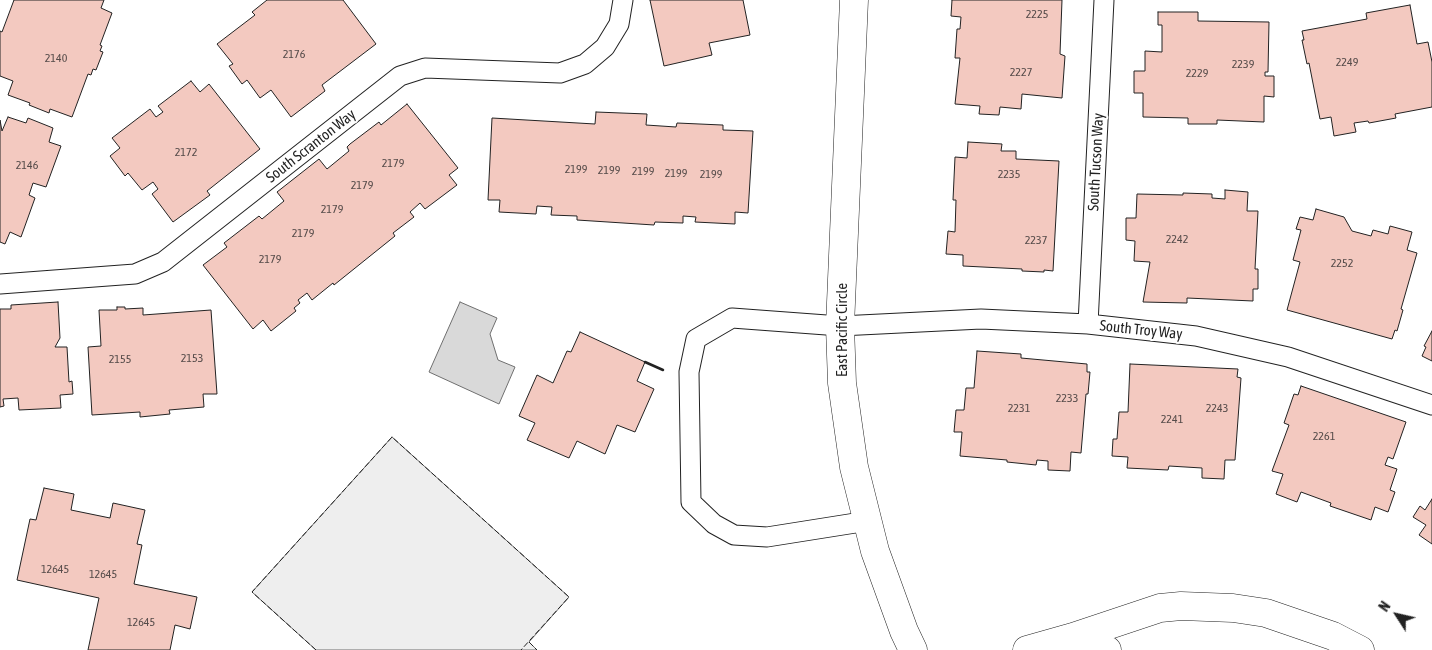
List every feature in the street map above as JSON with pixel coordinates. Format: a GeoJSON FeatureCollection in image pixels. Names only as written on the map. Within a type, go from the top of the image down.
{"type":"FeatureCollection","features":[{"type":"Feature","properties":{"kind":"street","name":"East Pacific Circle"},"geometry":{"type":"LineString","coordinates":[[854,0],[840,326],[842,383],[854,467],[875,551],[904,631],[913,650]]}},
{"type":"Feature","properties":{"kind":"street"},"geometry":{"type":"LineString","coordinates":[[1027,650],[1160,608],[1181,606],[1233,608],[1266,613],[1333,636],[1360,650]]}},
{"type":"Feature","properties":{"kind":"street"},"geometry":{"type":"LineString","coordinates":[[1073,637],[1107,650]]}},
{"type":"Feature","properties":{"kind":"lane","name":"South Scranton Way"},"geometry":{"type":"LineString","coordinates":[[0,284],[135,274],[163,262],[400,76],[425,68],[560,72],[585,64],[605,47],[619,24],[623,0]]}},
{"type":"Feature","properties":{"kind":"lane","name":"South Tucson Way"},"geometry":{"type":"LineString","coordinates":[[1088,324],[1104,0]]}},
{"type":"Feature","properties":{"kind":"lane","name":"South Troy Way"},"geometry":{"type":"LineString","coordinates":[[868,521],[767,537],[734,535],[714,524],[691,502],[689,372],[696,339],[732,318],[840,326],[981,319],[1088,324],[1196,336],[1279,355],[1432,406]]}},
{"type":"Feature","properties":{"kind":"shaded area"},"geometry":{"type":"Polygon","coordinates":[[[460,302],[497,318],[490,334],[498,360],[515,367],[499,404],[429,372],[460,302]]]}},
{"type":"Feature","properties":{"kind":"shaded area"},"geometry":{"type":"Polygon","coordinates":[[[392,437],[569,597],[529,642],[537,650],[316,650],[252,592],[392,437]]]}},
{"type":"Feature","properties":{"kind":"building"},"geometry":{"type":"Polygon","coordinates":[[[14,0],[104,0],[101,8],[112,13],[100,45],[102,46],[100,51],[103,52],[96,70],[93,69],[91,75],[88,74],[72,117],[50,109],[49,113],[29,105],[30,103],[8,95],[13,81],[0,76],[0,31],[2,32],[14,0]]]}},
{"type":"Feature","properties":{"kind":"building"},"geometry":{"type":"Polygon","coordinates":[[[267,0],[343,0],[376,44],[322,85],[325,91],[291,117],[271,90],[260,98],[247,80],[242,84],[229,66],[233,64],[217,44],[255,15],[252,12],[267,0]]]}},
{"type":"Feature","properties":{"kind":"building"},"geometry":{"type":"Polygon","coordinates":[[[650,0],[743,0],[750,35],[709,43],[712,55],[664,66],[650,0]]]}},
{"type":"Feature","properties":{"kind":"building"},"geometry":{"type":"Polygon","coordinates":[[[952,0],[1062,0],[1060,54],[1065,56],[1062,98],[1022,94],[1021,109],[1000,107],[999,115],[979,114],[980,106],[955,104],[960,58],[955,58],[957,29],[960,29],[961,17],[951,16],[952,0]]]}},
{"type":"Feature","properties":{"kind":"building"},"geometry":{"type":"Polygon","coordinates":[[[1410,5],[1417,44],[1428,42],[1432,62],[1432,107],[1395,114],[1396,118],[1369,123],[1368,121],[1354,123],[1356,132],[1334,136],[1331,117],[1320,119],[1309,63],[1307,64],[1302,40],[1304,40],[1302,31],[1367,19],[1366,13],[1410,5]]]}},
{"type":"Feature","properties":{"kind":"building"},"geometry":{"type":"Polygon","coordinates":[[[1158,12],[1198,12],[1198,21],[1269,22],[1268,72],[1265,72],[1265,76],[1274,76],[1274,97],[1264,96],[1264,122],[1217,120],[1217,124],[1188,124],[1188,118],[1143,117],[1143,93],[1134,93],[1134,71],[1145,71],[1145,51],[1162,52],[1162,25],[1158,25],[1158,12]]]}},
{"type":"Feature","properties":{"kind":"building"},"geometry":{"type":"Polygon","coordinates":[[[191,81],[200,92],[209,84],[260,149],[207,191],[210,195],[173,222],[152,194],[158,189],[153,182],[142,190],[128,173],[125,176],[110,156],[120,148],[112,138],[150,109],[156,117],[163,112],[158,106],[191,81]]]}},
{"type":"Feature","properties":{"kind":"building"},"geometry":{"type":"Polygon","coordinates":[[[407,104],[458,168],[449,175],[457,185],[425,209],[420,203],[410,212],[414,217],[393,233],[395,236],[334,285],[333,283],[312,300],[307,293],[298,300],[300,303],[294,308],[296,311],[271,331],[263,320],[253,329],[203,265],[227,247],[224,243],[259,216],[262,219],[284,201],[277,192],[319,159],[327,169],[349,151],[347,147],[350,144],[379,122],[381,125],[407,104]]]}},
{"type":"Feature","properties":{"kind":"building"},"geometry":{"type":"Polygon","coordinates":[[[596,112],[647,114],[646,125],[676,127],[677,123],[723,125],[723,130],[753,131],[748,213],[735,212],[735,224],[695,222],[696,217],[683,216],[683,223],[655,222],[654,225],[577,220],[577,216],[551,215],[552,207],[537,206],[536,214],[499,212],[500,200],[488,200],[492,118],[595,124],[596,112]]]}},
{"type":"Feature","properties":{"kind":"building"},"geometry":{"type":"Polygon","coordinates":[[[8,117],[26,123],[28,118],[53,128],[49,142],[61,146],[46,187],[33,183],[29,195],[35,198],[21,237],[10,232],[5,244],[0,242],[0,120],[2,131],[8,117]]]}},
{"type":"Feature","properties":{"kind":"building"},"geometry":{"type":"Polygon","coordinates":[[[968,142],[1002,144],[1001,151],[1016,151],[1016,159],[1059,161],[1053,271],[1022,271],[1022,269],[963,266],[963,255],[946,254],[948,231],[955,232],[956,200],[953,200],[955,157],[967,158],[968,142]]]}},
{"type":"Feature","properties":{"kind":"building"},"geometry":{"type":"Polygon","coordinates":[[[1225,190],[1248,192],[1247,211],[1258,211],[1255,269],[1258,269],[1258,289],[1253,289],[1253,301],[1187,298],[1187,303],[1143,302],[1150,262],[1134,261],[1135,241],[1126,240],[1126,218],[1136,218],[1137,194],[1212,194],[1212,198],[1225,199],[1225,190]]]}},
{"type":"Feature","properties":{"kind":"building"},"geometry":{"type":"Polygon","coordinates":[[[1316,209],[1344,217],[1352,231],[1371,236],[1373,230],[1388,234],[1390,226],[1412,232],[1407,250],[1417,253],[1401,309],[1403,310],[1397,331],[1395,330],[1392,339],[1287,310],[1300,262],[1293,260],[1301,230],[1296,229],[1300,217],[1313,220],[1316,209]]]}},
{"type":"Feature","properties":{"kind":"building"},"geometry":{"type":"Polygon","coordinates":[[[58,302],[60,338],[55,347],[67,347],[69,382],[72,381],[73,394],[60,395],[61,408],[19,410],[18,398],[3,399],[4,406],[0,407],[0,309],[11,309],[11,305],[58,302]]]}},
{"type":"Feature","properties":{"kind":"building"},"geometry":{"type":"Polygon","coordinates":[[[117,307],[125,307],[125,309],[143,308],[143,315],[211,310],[217,394],[203,394],[204,407],[169,410],[170,414],[140,417],[140,412],[92,415],[88,347],[101,346],[99,310],[117,310],[117,307]]]}},
{"type":"Feature","properties":{"kind":"building"},"geometry":{"type":"Polygon","coordinates":[[[1432,331],[1432,361],[1422,356],[1426,347],[1424,346],[1432,331]]]}},
{"type":"Feature","properties":{"kind":"building"},"geometry":{"type":"Polygon","coordinates":[[[580,332],[645,362],[637,381],[654,389],[635,432],[617,425],[605,454],[577,441],[569,458],[527,440],[535,423],[519,416],[537,375],[553,383],[567,351],[571,352],[580,332]]]}},
{"type":"Feature","properties":{"kind":"building"},"geometry":{"type":"Polygon","coordinates":[[[977,351],[1021,354],[1021,358],[1087,364],[1087,372],[1090,372],[1088,394],[1086,394],[1081,453],[1071,452],[1070,471],[1048,470],[1048,461],[1037,460],[1036,465],[1007,462],[1007,460],[960,456],[962,432],[954,432],[956,410],[964,410],[966,388],[974,388],[977,351]]]}},
{"type":"Feature","properties":{"kind":"building"},"geometry":{"type":"Polygon","coordinates":[[[1130,364],[1238,369],[1237,377],[1241,378],[1235,460],[1225,460],[1224,479],[1202,478],[1202,468],[1169,466],[1168,470],[1127,468],[1128,457],[1112,456],[1113,439],[1117,439],[1119,412],[1128,412],[1130,364]]]}},
{"type":"Feature","properties":{"kind":"building"},"geometry":{"type":"Polygon","coordinates":[[[1301,386],[1406,422],[1393,459],[1388,457],[1385,465],[1397,469],[1390,490],[1395,492],[1388,512],[1375,507],[1371,520],[1330,506],[1331,503],[1301,492],[1297,502],[1276,494],[1283,474],[1272,471],[1289,425],[1284,423],[1294,394],[1298,395],[1301,386]]]}},
{"type":"Feature","properties":{"kind":"building"},"geometry":{"type":"Polygon","coordinates":[[[44,488],[74,494],[71,510],[110,518],[113,503],[145,510],[137,544],[142,545],[134,584],[197,597],[190,629],[175,625],[170,650],[88,650],[99,598],[17,580],[30,519],[36,520],[44,488]]]}},
{"type":"Feature","properties":{"kind":"building"},"geometry":{"type":"Polygon","coordinates":[[[1432,499],[1432,544],[1419,535],[1426,525],[1413,517],[1420,506],[1425,510],[1432,499]]]}},
{"type":"Feature","properties":{"kind":"fence"},"geometry":{"type":"LineString","coordinates":[[316,650],[252,592],[392,437],[569,597],[521,650]]}},
{"type":"Feature","properties":{"kind":"fence"},"geometry":{"type":"LineString","coordinates":[[529,642],[537,650]]}},
{"type":"Feature","properties":{"kind":"wall"},"geometry":{"type":"LineString","coordinates":[[645,362],[663,370]]}}]}
